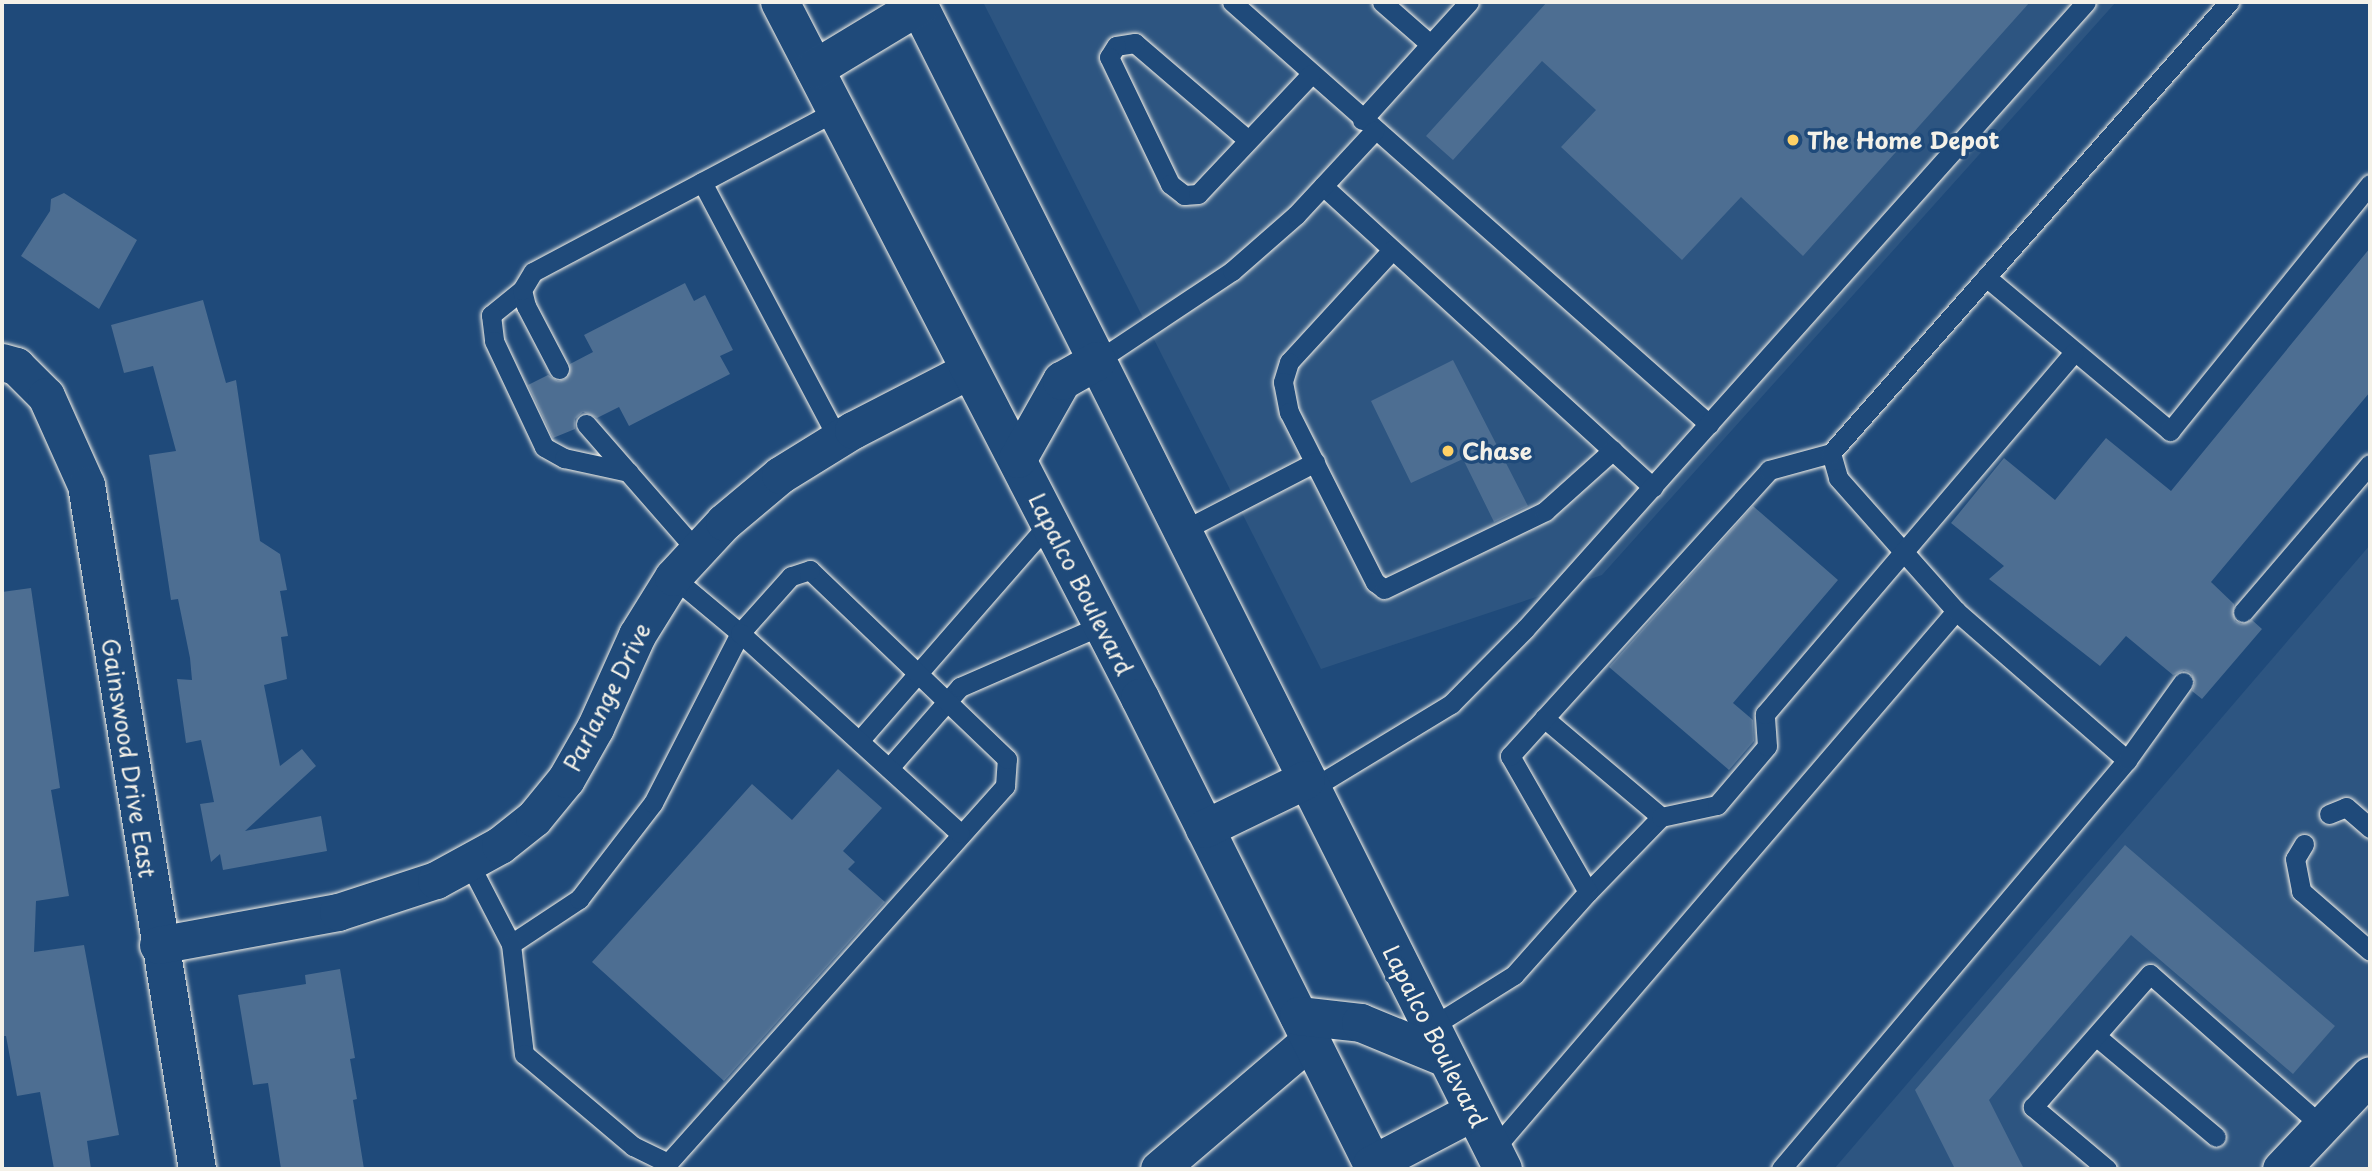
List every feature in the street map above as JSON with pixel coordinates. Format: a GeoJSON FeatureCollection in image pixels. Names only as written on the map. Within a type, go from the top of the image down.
{"type":"FeatureCollection","features":[{"type":"Feature","properties":{"kind":"main road","name":"Lapalco Boulevard"},"geometry":{"type":"LineString","coordinates":[[780,2],[1018,459],[1373,1167]]}},
{"type":"Feature","properties":{"kind":"main road","name":"Lapalco Boulevard"},"geometry":{"type":"LineString","coordinates":[[921,3],[1097,361],[1498,1160]]}},
{"type":"Feature","properties":{"kind":"main road"},"geometry":{"type":"LineString","coordinates":[[815,69],[921,3]]}},
{"type":"Feature","properties":{"kind":"main road"},"geometry":{"type":"LineString","coordinates":[[1018,459],[1062,381],[1097,361]]}},
{"type":"Feature","properties":{"kind":"main road"},"geometry":{"type":"LineString","coordinates":[[1205,829],[1309,784]]}},
{"type":"Feature","properties":{"kind":"main road"},"geometry":{"type":"LineString","coordinates":[[1304,1028],[1361,1023],[1438,1042]]}},
{"type":"Feature","properties":{"kind":"main road"},"geometry":{"type":"LineString","coordinates":[[1373,1167],[1473,1112]]}},
{"type":"Feature","properties":{"kind":"street","name":"Gainswood Drive East"},"geometry":{"type":"LineString","coordinates":[[9,364],[46,396],[86,485],[158,945],[197,1169]]}},
{"type":"Feature","properties":{"kind":"street","name":"Parlange Drive"},"geometry":{"type":"LineString","coordinates":[[158,945],[338,912],[436,880],[500,845],[534,818],[566,779],[595,728],[637,635],[685,564],[780,475],[838,439],[970,370]]}},
{"type":"Feature","properties":{"kind":"street"},"geometry":{"type":"LineString","coordinates":[[1159,1169],[1304,1028]]}},
{"type":"Feature","properties":{"kind":"street"},"geometry":{"type":"LineString","coordinates":[[2281,1169],[2370,1075]]}},
{"type":"Feature","properties":{"kind":"lane"},"geometry":{"type":"LineString","coordinates":[[1231,2],[1368,126],[1709,424]]}},
{"type":"Feature","properties":{"kind":"lane"},"geometry":{"type":"LineString","coordinates":[[1382,2],[1430,44]]}},
{"type":"Feature","properties":{"kind":"lane"},"geometry":{"type":"LineString","coordinates":[[1097,361],[1232,271],[1323,186],[1430,44],[1469,2]]}},
{"type":"Feature","properties":{"kind":"lane"},"geometry":{"type":"LineString","coordinates":[[1309,784],[1451,704],[1653,487],[2087,2]]}},
{"type":"Feature","properties":{"kind":"lane"},"geometry":{"type":"LineString","coordinates":[[1588,892],[1510,756],[1769,470],[1831,453],[2229,2]]}},
{"type":"Feature","properties":{"kind":"lane"},"geometry":{"type":"LineString","coordinates":[[1248,140],[1135,43],[1116,46],[1110,57],[1170,184],[1184,195],[1198,194],[1311,74]]}},
{"type":"Feature","properties":{"kind":"lane"},"geometry":{"type":"LineString","coordinates":[[629,472],[564,458],[544,447],[494,341],[491,315],[522,289],[533,272],[836,111]]}},
{"type":"Feature","properties":{"kind":"lane"},"geometry":{"type":"LineString","coordinates":[[702,182],[838,439]]}},
{"type":"Feature","properties":{"kind":"lane"},"geometry":{"type":"LineString","coordinates":[[1986,277],[2073,353],[2170,431],[2370,184]]}},
{"type":"Feature","properties":{"kind":"lane"},"geometry":{"type":"LineString","coordinates":[[1323,186],[1653,487]]}},
{"type":"Feature","properties":{"kind":"lane"},"geometry":{"type":"LineString","coordinates":[[1392,250],[1289,362],[1283,382],[1289,412],[1375,582],[1384,589],[1545,511],[1613,450]]}},
{"type":"Feature","properties":{"kind":"lane"},"geometry":{"type":"LineString","coordinates":[[522,289],[526,306],[559,369]]}},
{"type":"Feature","properties":{"kind":"lane"},"geometry":{"type":"LineString","coordinates":[[1438,1042],[1514,975],[1588,892],[1661,817],[1717,804],[1767,746],[1765,714],[2073,353]]}},
{"type":"Feature","properties":{"kind":"lane"},"geometry":{"type":"LineString","coordinates":[[586,424],[629,472],[685,564],[740,633],[960,833]]}},
{"type":"Feature","properties":{"kind":"lane"},"geometry":{"type":"LineString","coordinates":[[1831,453],[1838,478],[1956,611],[2127,760]]}},
{"type":"Feature","properties":{"kind":"lane"},"geometry":{"type":"LineString","coordinates":[[1182,531],[1315,462]]}},
{"type":"Feature","properties":{"kind":"lane"},"geometry":{"type":"LineString","coordinates":[[2243,612],[2370,464]]}},
{"type":"Feature","properties":{"kind":"lane"},"geometry":{"type":"LineString","coordinates":[[859,741],[1049,523]]}},
{"type":"Feature","properties":{"kind":"lane"},"geometry":{"type":"LineString","coordinates":[[469,863],[511,944],[524,1054],[633,1146],[668,1163],[960,833],[1005,786],[1007,759],[810,570],[791,576],[740,633],[653,803],[579,899],[511,944]]}},
{"type":"Feature","properties":{"kind":"lane"},"geometry":{"type":"LineString","coordinates":[[1498,1160],[1956,611]]}},
{"type":"Feature","properties":{"kind":"lane"},"geometry":{"type":"LineString","coordinates":[[889,768],[960,687],[1102,625]]}},
{"type":"Feature","properties":{"kind":"lane"},"geometry":{"type":"LineString","coordinates":[[1781,1169],[2127,760],[2183,682]]}},
{"type":"Feature","properties":{"kind":"lane"},"geometry":{"type":"LineString","coordinates":[[1544,718],[1661,817]]}},
{"type":"Feature","properties":{"kind":"lane"},"geometry":{"type":"LineString","coordinates":[[2329,814],[2346,807],[2370,828]]}},
{"type":"Feature","properties":{"kind":"lane"},"geometry":{"type":"LineString","coordinates":[[2304,844],[2295,859],[2301,891],[2370,951]]}},
{"type":"Feature","properties":{"kind":"lane"},"geometry":{"type":"LineString","coordinates":[[2107,1169],[2033,1107],[2150,974],[2322,1126]]}},
{"type":"Feature","properties":{"kind":"lane"},"geometry":{"type":"LineString","coordinates":[[2096,1037],[2216,1137]]}},
{"type":"Feature","properties":{"kind":"shaded area"},"geometry":{"type":"Polygon","coordinates":[[[983,2],[2116,2],[1602,575],[1321,669],[983,2]]]}},
{"type":"Feature","properties":{"kind":"shaded area"},"geometry":{"type":"Polygon","coordinates":[[[2370,545],[2370,1169],[1834,1169],[2370,545]]]}},
{"type":"Feature","properties":{"kind":"building","name":"The Home Depot"},"geometry":{"type":"Polygon","coordinates":[[[1547,2],[2030,2],[1803,256],[1741,197],[1682,260],[1561,147],[1596,110],[1542,61],[1453,160],[1426,136],[1547,2]]]}},
{"type":"Feature","properties":{"kind":"building"},"geometry":{"type":"Polygon","coordinates":[[[64,193],[137,240],[99,309],[21,256],[50,211],[51,199],[64,193]]]}},
{"type":"Feature","properties":{"kind":"building"},"geometry":{"type":"Polygon","coordinates":[[[2370,248],[2370,392],[2211,582],[2234,604],[2235,621],[2241,624],[2252,620],[2262,629],[2202,699],[2192,691],[2195,683],[2191,673],[2184,670],[2173,675],[2126,636],[2100,666],[1989,579],[2004,566],[1951,523],[2004,458],[2055,500],[2106,438],[2171,491],[2370,248]]]}},
{"type":"Feature","properties":{"kind":"building"},"geometry":{"type":"Polygon","coordinates":[[[685,283],[694,301],[705,295],[733,350],[720,356],[730,374],[629,426],[619,407],[597,418],[583,412],[575,419],[575,429],[553,438],[528,385],[548,375],[558,381],[565,379],[570,364],[593,352],[584,335],[685,283]]]}},
{"type":"Feature","properties":{"kind":"building"},"geometry":{"type":"Polygon","coordinates":[[[203,300],[226,383],[236,380],[260,541],[280,554],[287,590],[280,591],[288,636],[281,637],[287,679],[264,685],[280,766],[302,749],[316,766],[245,831],[321,816],[327,851],[223,870],[220,854],[211,862],[200,804],[214,802],[201,740],[186,743],[177,679],[192,680],[190,658],[178,599],[171,600],[149,455],[176,451],[153,366],[124,373],[111,325],[203,300]]]}},
{"type":"Feature","properties":{"kind":"building","name":"Chase"},"geometry":{"type":"Polygon","coordinates":[[[1453,360],[1528,506],[1494,522],[1463,459],[1411,483],[1371,401],[1453,360]]]}},
{"type":"Feature","properties":{"kind":"building"},"geometry":{"type":"Polygon","coordinates":[[[1753,506],[1838,580],[1733,703],[1753,720],[1754,741],[1729,770],[1609,667],[1753,506]]]}},
{"type":"Feature","properties":{"kind":"building"},"geometry":{"type":"Polygon","coordinates":[[[31,588],[60,788],[51,790],[69,896],[36,901],[34,952],[84,945],[119,1135],[87,1141],[91,1169],[54,1169],[40,1092],[17,1096],[6,1036],[2,1036],[2,592],[31,588]]]}},
{"type":"Feature","properties":{"kind":"building"},"geometry":{"type":"Polygon","coordinates":[[[838,769],[882,808],[843,851],[855,862],[848,869],[885,902],[724,1081],[592,962],[752,784],[792,820],[838,769]]]}},
{"type":"Feature","properties":{"kind":"building"},"geometry":{"type":"Polygon","coordinates":[[[2125,845],[2335,1026],[2293,1074],[2131,935],[1989,1100],[2024,1169],[1955,1169],[1915,1090],[2125,845]]]}},
{"type":"Feature","properties":{"kind":"building"},"geometry":{"type":"Polygon","coordinates":[[[340,969],[355,1058],[350,1059],[357,1099],[353,1100],[364,1169],[281,1169],[268,1083],[253,1085],[238,995],[306,984],[305,975],[340,969]]]}},
{"type":"Feature","properties":{"kind":"place","name":"The Home Depot"},"geometry":{"type":"Point","coordinates":[1793,140]}},
{"type":"Feature","properties":{"kind":"place","name":"Chase"},"geometry":{"type":"Point","coordinates":[1448,451]}}]}
